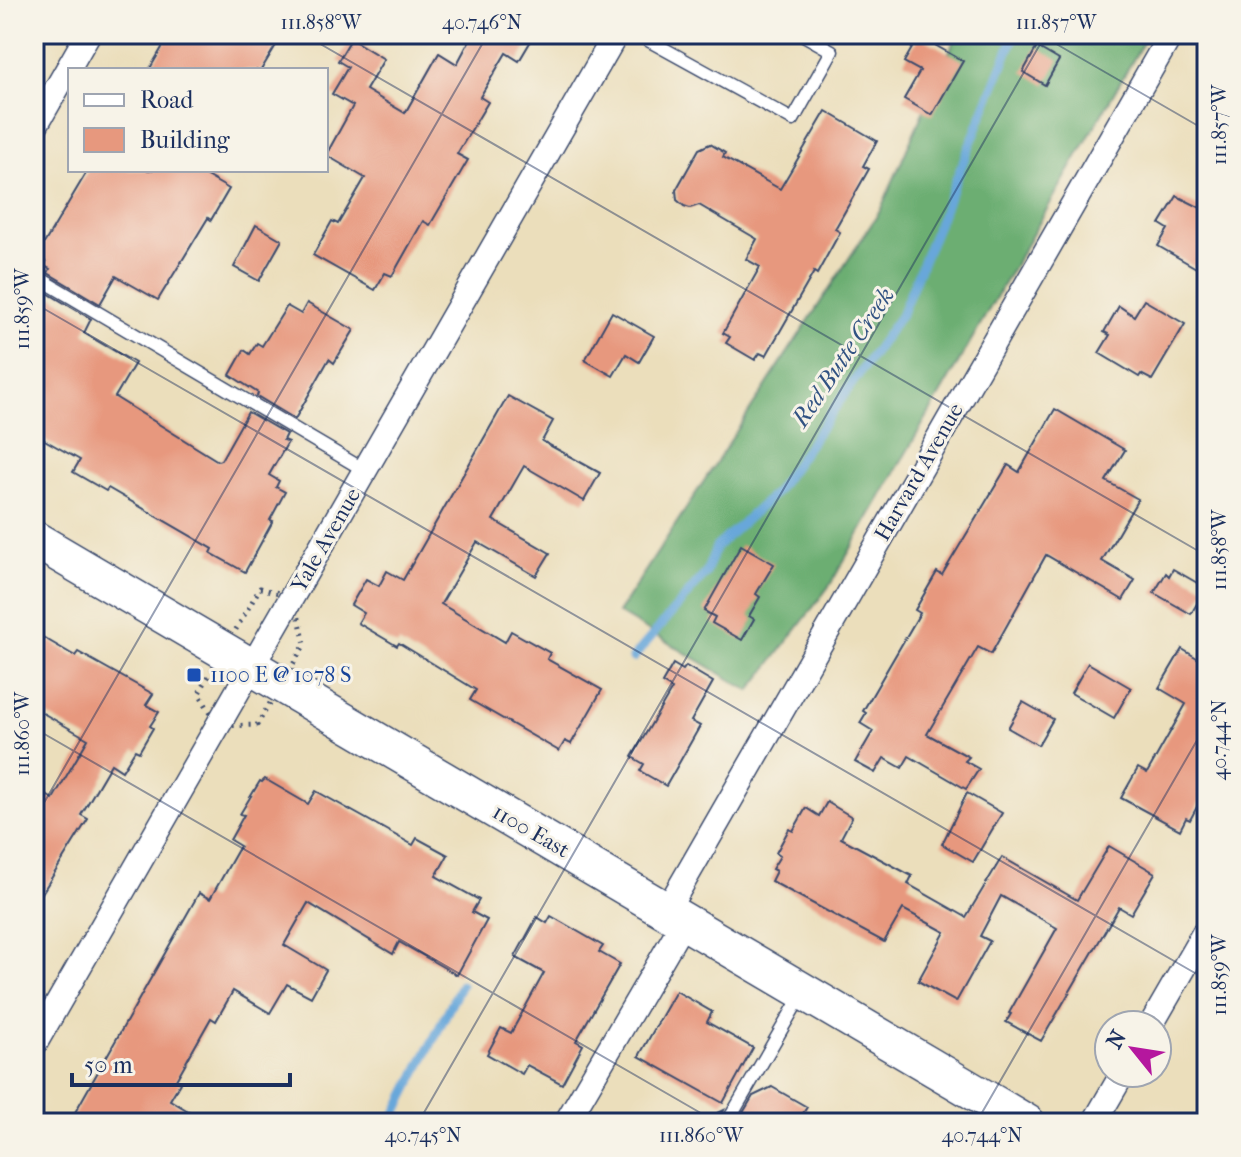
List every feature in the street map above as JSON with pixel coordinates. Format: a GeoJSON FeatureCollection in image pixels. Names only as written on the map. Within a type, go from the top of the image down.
{"type":"FeatureCollection","features":[{"type":"Feature","properties":{"kind":"street"},"geometry":{"type":"LineString","coordinates":[[68,68],[88,34]]}},
{"type":"Feature","properties":{"kind":"street","name":"Yale Avenue"},"geometry":{"type":"LineString","coordinates":[[34,1045],[616,34]]}},
{"type":"Feature","properties":{"kind":"street","name":"Harvard Avenue"},"geometry":{"type":"LineString","coordinates":[[566,1123],[675,916],[1171,34]]}},
{"type":"Feature","properties":{"kind":"street"},"geometry":{"type":"LineString","coordinates":[[34,128],[68,69]]}},
{"type":"Feature","properties":{"kind":"street","name":"1100 East"},"geometry":{"type":"LineString","coordinates":[[34,539],[804,991],[1021,1122]]}},
{"type":"Feature","properties":{"kind":"street"},"geometry":{"type":"LineString","coordinates":[[1160,1009],[1207,928]]}},
{"type":"Feature","properties":{"kind":"street"},"geometry":{"type":"LineString","coordinates":[[1094,1123],[1114,1089]]}},
{"type":"Feature","properties":{"kind":"lane"},"geometry":{"type":"LineString","coordinates":[[637,34],[793,120],[832,51],[802,34]]}},
{"type":"Feature","properties":{"kind":"lane"},"geometry":{"type":"LineString","coordinates":[[34,275],[366,471]]}},
{"type":"Feature","properties":{"kind":"lane"},"geometry":{"type":"LineString","coordinates":[[727,1123],[804,991]]}},
{"type":"Feature","properties":{"kind":"path"},"geometry":{"type":"LineString","coordinates":[[240,625],[260,588]]}},
{"type":"Feature","properties":{"kind":"path"},"geometry":{"type":"LineString","coordinates":[[296,660],[305,644]]}},
{"type":"Feature","properties":{"kind":"path"},"geometry":{"type":"LineString","coordinates":[[199,693],[207,680]]}},
{"type":"Feature","properties":{"kind":"path"},"geometry":{"type":"LineString","coordinates":[[257,725],[265,713]]}},
{"type":"Feature","properties":{"kind":"green space"},"geometry":{"type":"Polygon","coordinates":[[[957,34],[1148,34],[830,585],[750,691],[618,613],[880,211],[957,34]]]}},
{"type":"Feature","properties":{"kind":"building"},"geometry":{"type":"Polygon","coordinates":[[[170,34],[263,34],[278,42],[262,68],[150,68],[170,34]]]}},
{"type":"Feature","properties":{"kind":"building"},"geometry":{"type":"Polygon","coordinates":[[[473,34],[535,34],[519,61],[506,53],[480,97],[488,102],[457,154],[468,160],[430,225],[423,221],[392,276],[385,273],[375,290],[313,255],[332,221],[338,224],[365,178],[328,156],[353,106],[332,94],[348,67],[338,61],[351,39],[384,59],[366,90],[405,113],[439,53],[457,64],[473,34]]]}},
{"type":"Feature","properties":{"kind":"building"},"geometry":{"type":"Polygon","coordinates":[[[919,36],[963,61],[932,115],[904,99],[920,71],[904,62],[919,36]]]}},
{"type":"Feature","properties":{"kind":"building"},"geometry":{"type":"Polygon","coordinates":[[[1037,47],[1059,60],[1045,85],[1023,72],[1037,47]]]}},
{"type":"Feature","properties":{"kind":"building"},"geometry":{"type":"Polygon","coordinates":[[[826,111],[877,141],[863,166],[869,169],[835,229],[840,232],[817,274],[814,272],[766,356],[760,353],[755,360],[726,343],[730,337],[723,333],[760,267],[746,259],[757,239],[699,205],[684,206],[677,200],[676,190],[699,149],[710,144],[725,153],[723,157],[780,189],[826,111]]]}},
{"type":"Feature","properties":{"kind":"building"},"geometry":{"type":"Polygon","coordinates":[[[87,172],[199,172],[229,189],[158,300],[116,276],[100,304],[48,273],[50,269],[44,266],[46,262],[36,257],[87,172]]]}},
{"type":"Feature","properties":{"kind":"building"},"geometry":{"type":"Polygon","coordinates":[[[1177,196],[1207,211],[1207,254],[1198,269],[1158,246],[1168,229],[1160,224],[1177,196]]]}},
{"type":"Feature","properties":{"kind":"building"},"geometry":{"type":"Polygon","coordinates":[[[256,225],[282,240],[259,281],[234,267],[256,225]]]}},
{"type":"Feature","properties":{"kind":"building"},"geometry":{"type":"Polygon","coordinates":[[[39,288],[91,319],[84,333],[135,363],[115,397],[218,461],[248,412],[286,434],[283,440],[288,442],[269,475],[279,481],[276,487],[285,492],[245,572],[211,553],[213,549],[108,488],[106,491],[73,472],[80,460],[34,434],[34,297],[39,288]]]}},
{"type":"Feature","properties":{"kind":"building"},"geometry":{"type":"Polygon","coordinates":[[[1144,300],[1185,324],[1152,380],[1141,374],[1139,377],[1099,353],[1110,335],[1104,332],[1119,306],[1134,316],[1144,300]]]}},
{"type":"Feature","properties":{"kind":"building"},"geometry":{"type":"Polygon","coordinates":[[[307,303],[354,330],[334,363],[329,359],[295,419],[230,375],[244,350],[250,354],[257,343],[262,346],[287,306],[301,314],[307,303]]]}},
{"type":"Feature","properties":{"kind":"building"},"geometry":{"type":"Polygon","coordinates":[[[612,312],[654,336],[639,362],[626,354],[613,376],[585,360],[612,312]]]}},
{"type":"Feature","properties":{"kind":"building"},"geometry":{"type":"Polygon","coordinates":[[[508,396],[553,421],[542,441],[600,473],[584,501],[524,466],[493,520],[550,553],[536,576],[477,542],[441,604],[505,642],[511,631],[550,653],[547,659],[602,690],[571,744],[565,741],[559,751],[470,700],[476,690],[399,643],[397,646],[358,623],[364,613],[351,605],[366,579],[379,586],[387,571],[403,580],[508,396]]]}},
{"type":"Feature","properties":{"kind":"building"},"geometry":{"type":"Polygon","coordinates":[[[1055,409],[1125,450],[1106,481],[1138,499],[1102,561],[1135,580],[1123,600],[1046,555],[991,654],[978,647],[927,734],[969,757],[965,761],[979,769],[966,789],[909,756],[902,768],[884,758],[875,773],[855,762],[873,731],[860,723],[866,713],[863,711],[920,613],[915,610],[937,572],[942,575],[1008,465],[1019,472],[1055,409]]]}},
{"type":"Feature","properties":{"kind":"building"},"geometry":{"type":"Polygon","coordinates":[[[741,545],[774,564],[756,594],[760,597],[749,616],[754,619],[742,640],[712,623],[715,617],[704,611],[741,545]]]}},
{"type":"Feature","properties":{"kind":"building"},"geometry":{"type":"Polygon","coordinates":[[[1173,569],[1206,588],[1191,614],[1154,593],[1166,573],[1169,576],[1173,569]]]}},
{"type":"Feature","properties":{"kind":"building"},"geometry":{"type":"Polygon","coordinates":[[[34,632],[75,656],[78,652],[153,694],[146,705],[159,712],[139,752],[135,750],[122,771],[111,764],[81,815],[88,819],[34,906],[34,788],[53,799],[88,739],[34,708],[34,632]]]}},
{"type":"Feature","properties":{"kind":"building"},"geometry":{"type":"Polygon","coordinates":[[[1182,649],[1207,664],[1207,788],[1190,820],[1186,818],[1180,830],[1121,798],[1138,768],[1147,773],[1186,704],[1159,688],[1182,649]]]}},
{"type":"Feature","properties":{"kind":"building"},"geometry":{"type":"Polygon","coordinates":[[[1088,663],[1131,688],[1114,718],[1071,693],[1088,663]]]}},
{"type":"Feature","properties":{"kind":"building"},"geometry":{"type":"Polygon","coordinates":[[[673,664],[683,670],[686,666],[713,682],[691,721],[700,726],[666,786],[640,771],[644,764],[632,757],[672,689],[662,683],[673,664]]]}},
{"type":"Feature","properties":{"kind":"building"},"geometry":{"type":"Polygon","coordinates":[[[1023,702],[1053,719],[1038,745],[1008,728],[1023,702]]]}},
{"type":"Feature","properties":{"kind":"building"},"geometry":{"type":"Polygon","coordinates":[[[265,779],[308,804],[316,791],[413,845],[417,838],[448,855],[436,876],[479,900],[472,912],[487,920],[457,975],[399,942],[393,954],[308,903],[284,945],[326,970],[311,997],[287,984],[270,1013],[233,991],[216,1021],[211,1018],[176,1080],[180,1083],[170,1100],[208,1123],[69,1123],[199,893],[210,899],[240,846],[230,840],[244,815],[240,814],[260,781],[265,779]]]}},
{"type":"Feature","properties":{"kind":"building"},"geometry":{"type":"Polygon","coordinates":[[[967,793],[1002,813],[973,862],[942,844],[967,793]]]}},
{"type":"Feature","properties":{"kind":"building"},"geometry":{"type":"Polygon","coordinates":[[[827,802],[852,817],[841,838],[912,876],[908,884],[966,917],[1002,857],[1077,900],[1109,846],[1155,873],[1131,914],[1119,907],[1041,1041],[1006,1022],[1057,928],[1001,896],[980,936],[990,941],[956,1002],[918,981],[945,932],[903,909],[884,942],[771,881],[776,871],[772,869],[780,856],[776,853],[789,829],[793,831],[806,808],[819,816],[827,802]]]}},
{"type":"Feature","properties":{"kind":"building"},"geometry":{"type":"Polygon","coordinates":[[[551,916],[603,946],[599,952],[620,964],[576,1041],[583,1045],[562,1084],[527,1065],[522,1074],[487,1054],[501,1028],[511,1033],[544,973],[515,957],[537,917],[547,923],[551,916]]]}},
{"type":"Feature","properties":{"kind":"building"},"geometry":{"type":"Polygon","coordinates":[[[676,991],[712,1012],[707,1022],[753,1048],[723,1103],[639,1056],[676,991]]]}},
{"type":"Feature","properties":{"kind":"building"},"geometry":{"type":"Polygon","coordinates":[[[772,1087],[807,1107],[797,1123],[737,1123],[753,1096],[772,1087]]]}},
{"type":"Feature","properties":{"kind":"building"},"geometry":{"type":"Polygon","coordinates":[[[724,1110],[718,1123],[697,1123],[724,1110]]]}},
{"type":"Feature","properties":{"kind":"waterway","name":"Red Butte Creek"},"geometry":{"type":"LineString","coordinates":[[633,658],[706,573],[716,547],[775,493],[902,313],[1015,34]]}},
{"type":"Feature","properties":{"kind":"waterway","name":"Red Butte Creek"},"geometry":{"type":"LineString","coordinates":[[391,1123],[461,985]]}},
{"type":"Feature","properties":{"kind":"place","name":"1100 E @ 1078 S"},"geometry":{"type":"Point","coordinates":[194,675]}}]}
